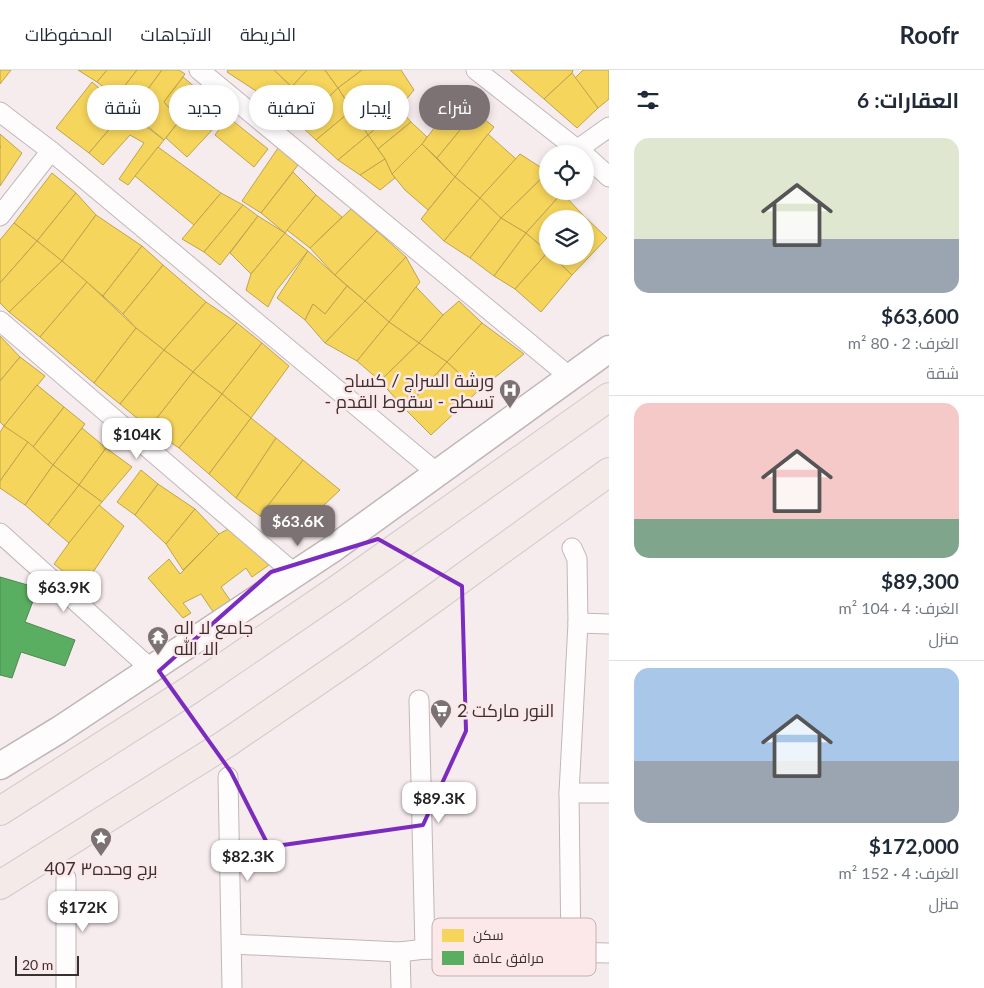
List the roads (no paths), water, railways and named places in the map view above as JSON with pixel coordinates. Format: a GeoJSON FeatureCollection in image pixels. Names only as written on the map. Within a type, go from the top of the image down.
{"type":"FeatureCollection","features":[{"type":"Feature","properties":{"kind":"highway"},"geometry":{"type":"LineString","coordinates":[[0,811],[190,690],[338,589],[609,397]]}},
{"type":"Feature","properties":{"kind":"highway"},"geometry":{"type":"LineString","coordinates":[[2,880],[244,732],[357,654],[609,472]]}},
{"type":"Feature","properties":{"kind":"main road"},"geometry":{"type":"LineString","coordinates":[[0,766],[59,730],[331,550],[609,349]]}},
{"type":"Feature","properties":{"kind":"street"},"geometry":{"type":"LineString","coordinates":[[199,70],[570,377]]}},
{"type":"Feature","properties":{"kind":"street"},"geometry":{"type":"LineString","coordinates":[[476,70],[572,145]]}},
{"type":"Feature","properties":{"kind":"street"},"geometry":{"type":"LineString","coordinates":[[0,112],[51,151],[438,473]]}},
{"type":"Feature","properties":{"kind":"street"},"geometry":{"type":"LineString","coordinates":[[590,145],[609,127]]}},
{"type":"Feature","properties":{"kind":"street"},"geometry":{"type":"LineString","coordinates":[[0,216],[51,151]]}},
{"type":"Feature","properties":{"kind":"street"},"geometry":{"type":"LineString","coordinates":[[594,164],[609,177]]}},
{"type":"Feature","properties":{"kind":"street"},"geometry":{"type":"LineString","coordinates":[[0,321],[295,574]]}},
{"type":"Feature","properties":{"kind":"street"},"geometry":{"type":"LineString","coordinates":[[0,533],[151,669]]}},
{"type":"Feature","properties":{"kind":"street"},"geometry":{"type":"LineString","coordinates":[[570,918],[568,792],[578,623],[577,559],[572,548]]}},
{"type":"Feature","properties":{"kind":"street"},"geometry":{"type":"LineString","coordinates":[[578,623],[609,624]]}},
{"type":"Feature","properties":{"kind":"street"},"geometry":{"type":"LineString","coordinates":[[419,700],[425,949]]}},
{"type":"Feature","properties":{"kind":"street"},"geometry":{"type":"LineString","coordinates":[[228,777],[232,988]]}},
{"type":"Feature","properties":{"kind":"street"},"geometry":{"type":"LineString","coordinates":[[568,792],[609,793]]}},
{"type":"Feature","properties":{"kind":"street"},"geometry":{"type":"LineString","coordinates":[[66,878],[66,988]]}},
{"type":"Feature","properties":{"kind":"street"},"geometry":{"type":"LineString","coordinates":[[232,944],[400,952],[432,949]]}},
{"type":"Feature","properties":{"kind":"street"},"geometry":{"type":"LineString","coordinates":[[400,952],[401,988]]}},
{"type":"Feature","properties":{"kind":"street"},"geometry":{"type":"LineString","coordinates":[[596,953],[609,953]]}},
{"type":"Feature","properties":{"kind":"place","name":"ورشة السراج / كساح - تسطح - سقوط القدم"},"geometry":{"type":"Point","coordinates":[510,409]}},
{"type":"Feature","properties":{"kind":"place","name":"جامع لا اله الا الله"},"geometry":{"type":"Point","coordinates":[158,656]}},
{"type":"Feature","properties":{"kind":"place","name":"النور ماركت 2"},"geometry":{"type":"Point","coordinates":[441,729]}},
{"type":"Feature","properties":{"kind":"place","name":"برج وحده٣ 407"},"geometry":{"type":"Point","coordinates":[101,857]}}]}
